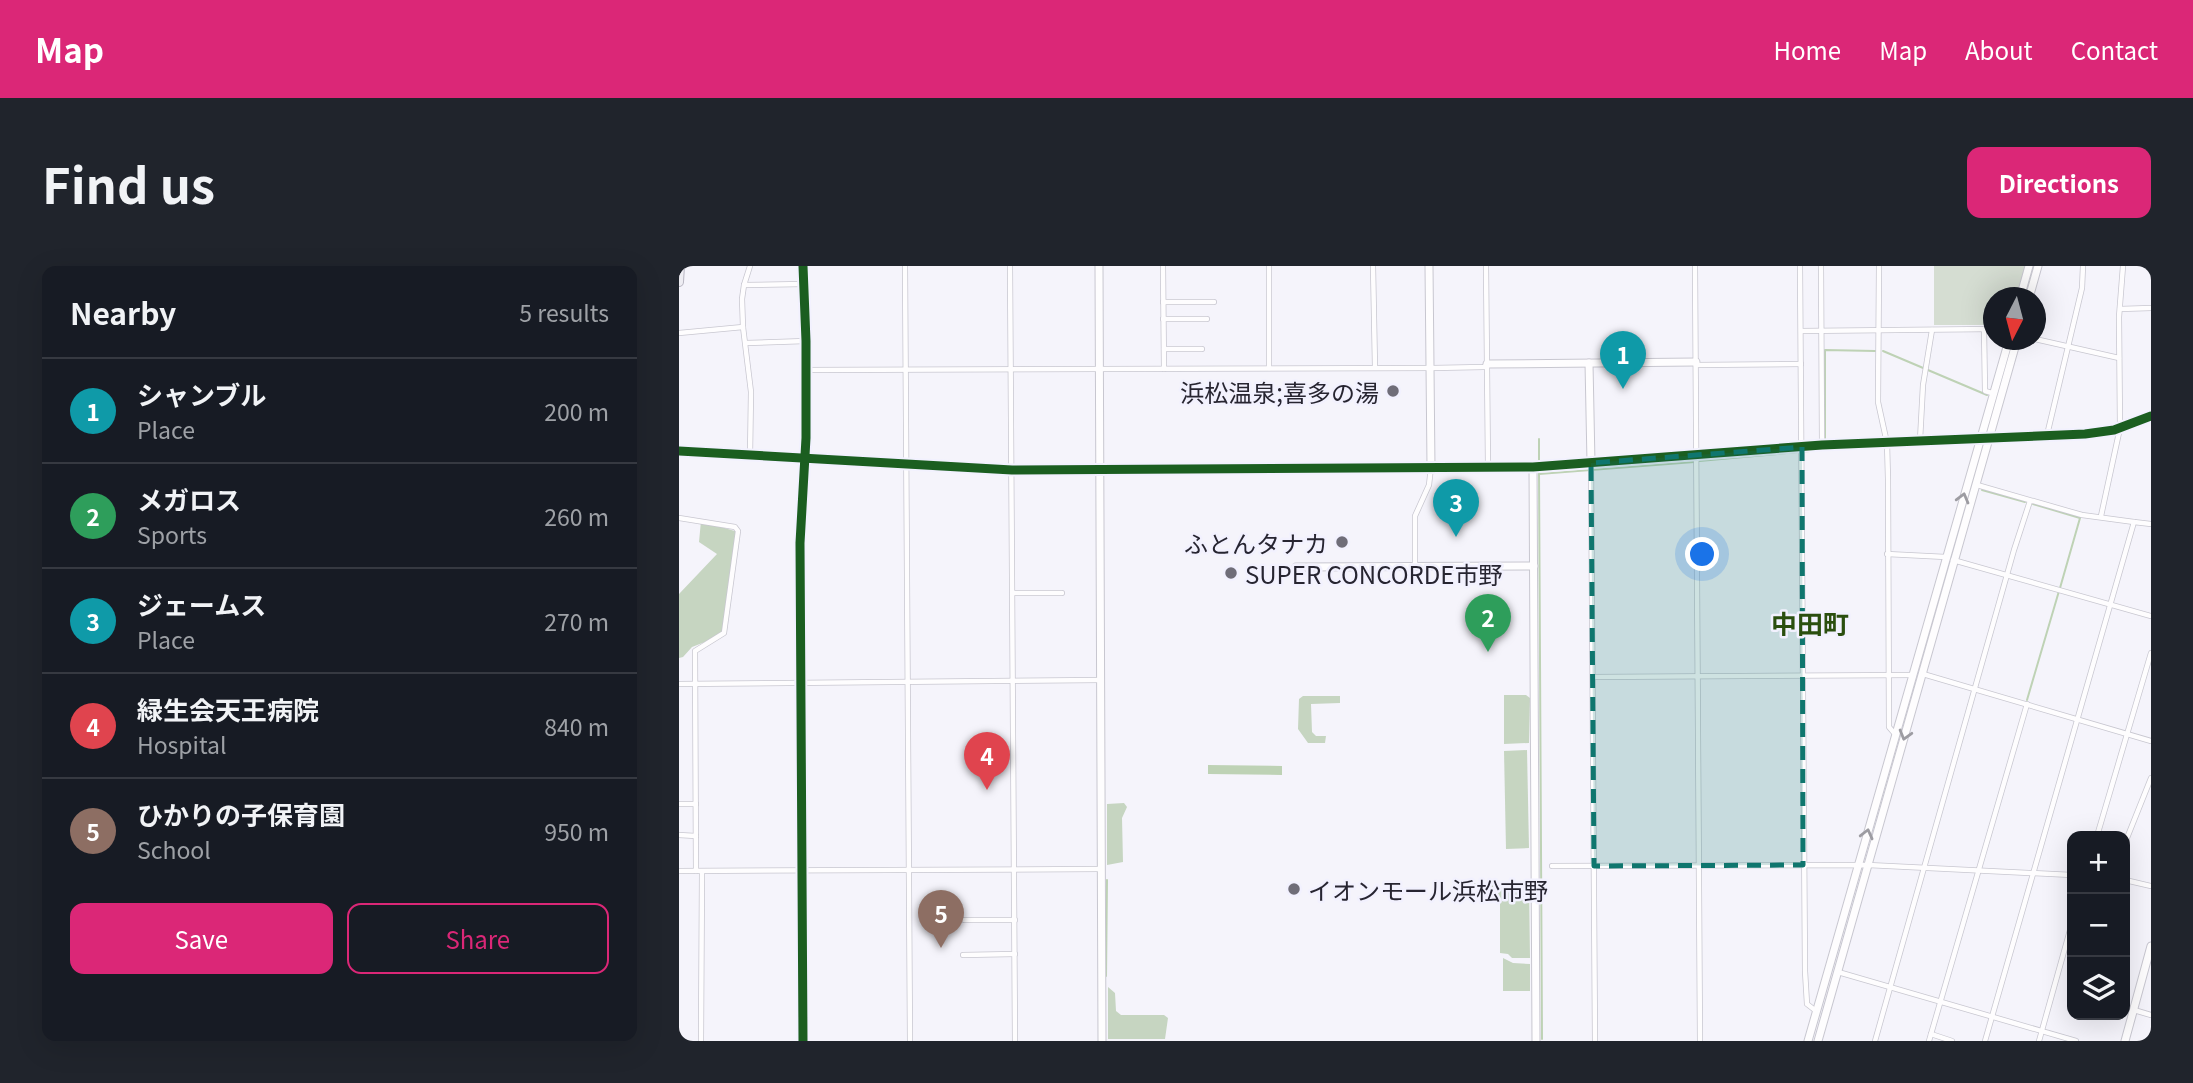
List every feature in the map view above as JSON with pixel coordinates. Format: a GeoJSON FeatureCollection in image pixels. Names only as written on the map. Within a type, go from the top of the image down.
{"type":"FeatureCollection","features":[{"type":"Feature","properties":{"kind":"main road"},"geometry":{"type":"LineString","coordinates":[[679,282],[680,266]]}},
{"type":"Feature","properties":{"kind":"street"},"geometry":{"type":"LineString","coordinates":[[750,266],[744,285],[743,327],[751,392],[750,456]]}},
{"type":"Feature","properties":{"kind":"street"},"geometry":{"type":"LineString","coordinates":[[803,266],[806,341],[805,459],[800,543],[803,1041]]}},
{"type":"Feature","properties":{"kind":"street"},"geometry":{"type":"LineString","coordinates":[[905,266],[910,1041]]}},
{"type":"Feature","properties":{"kind":"street"},"geometry":{"type":"LineString","coordinates":[[1010,266],[1015,1041]]}},
{"type":"Feature","properties":{"kind":"street"},"geometry":{"type":"LineString","coordinates":[[1099,266],[1103,369],[1103,799],[1100,869],[1102,1041]]}},
{"type":"Feature","properties":{"kind":"street"},"geometry":{"type":"LineString","coordinates":[[1163,266],[1164,369]]}},
{"type":"Feature","properties":{"kind":"street"},"geometry":{"type":"LineString","coordinates":[[1269,266],[1269,368]]}},
{"type":"Feature","properties":{"kind":"street"},"geometry":{"type":"LineString","coordinates":[[1373,266],[1374,367]]}},
{"type":"Feature","properties":{"kind":"street"},"geometry":{"type":"LineString","coordinates":[[1415,566],[1415,516],[1429,485],[1431,467],[1429,266]]}},
{"type":"Feature","properties":{"kind":"street"},"geometry":{"type":"LineString","coordinates":[[1486,266],[1488,466]]}},
{"type":"Feature","properties":{"kind":"street"},"geometry":{"type":"LineString","coordinates":[[1695,266],[1700,1041]]}},
{"type":"Feature","properties":{"kind":"street"},"geometry":{"type":"LineString","coordinates":[[1800,266],[1805,992],[1807,1004],[1817,1012]]}},
{"type":"Feature","properties":{"kind":"street"},"geometry":{"type":"LineString","coordinates":[[1821,266],[1822,445]]}},
{"type":"Feature","properties":{"kind":"street"},"geometry":{"type":"LineString","coordinates":[[1879,266],[1878,402],[1887,443],[1887,675],[1889,727],[1895,735]]}},
{"type":"Feature","properties":{"kind":"street"},"geometry":{"type":"LineString","coordinates":[[2023,287],[2029,266]]}},
{"type":"Feature","properties":{"kind":"street"},"geometry":{"type":"LineString","coordinates":[[2032,287],[2038,266]]}},
{"type":"Feature","properties":{"kind":"street"},"geometry":{"type":"LineString","coordinates":[[2047,436],[2082,288],[2083,266]]}},
{"type":"Feature","properties":{"kind":"street"},"geometry":{"type":"LineString","coordinates":[[2101,516],[2120,428],[2119,358],[2123,266]]}},
{"type":"Feature","properties":{"kind":"street"},"geometry":{"type":"LineString","coordinates":[[744,285],[804,284]]}},
{"type":"Feature","properties":{"kind":"street"},"geometry":{"type":"LineString","coordinates":[[1163,302],[1214,302]]}},
{"type":"Feature","properties":{"kind":"street"},"geometry":{"type":"LineString","coordinates":[[2120,309],[2151,309]]}},
{"type":"Feature","properties":{"kind":"street"},"geometry":{"type":"LineString","coordinates":[[1163,319],[1207,319]]}},
{"type":"Feature","properties":{"kind":"street"},"geometry":{"type":"LineString","coordinates":[[679,333],[743,327]]}},
{"type":"Feature","properties":{"kind":"street"},"geometry":{"type":"LineString","coordinates":[[1920,441],[1924,373],[1931,330]]}},
{"type":"Feature","properties":{"kind":"street"},"geometry":{"type":"LineString","coordinates":[[1801,331],[1983,330]]}},
{"type":"Feature","properties":{"kind":"street"},"geometry":{"type":"LineString","coordinates":[[746,343],[806,341]]}},
{"type":"Feature","properties":{"kind":"street"},"geometry":{"type":"LineString","coordinates":[[2046,341],[2119,358]]}},
{"type":"Feature","properties":{"kind":"street"},"geometry":{"type":"LineString","coordinates":[[1164,349],[1202,349]]}},
{"type":"Feature","properties":{"kind":"street"},"geometry":{"type":"LineString","coordinates":[[1984,350],[1985,391],[1992,393]]}},
{"type":"Feature","properties":{"kind":"street"},"geometry":{"type":"LineString","coordinates":[[1818,1041],[1922,674],[1950,558],[1977,485],[1992,393],[2006,350]]}},
{"type":"Feature","properties":{"kind":"street"},"geometry":{"type":"LineString","coordinates":[[1808,1041],[1895,735],[2014,350]]}},
{"type":"Feature","properties":{"kind":"street"},"geometry":{"type":"LineString","coordinates":[[805,370],[1484,367],[1487,364],[1589,363],[1801,364]]}},
{"type":"Feature","properties":{"kind":"street"},"geometry":{"type":"LineString","coordinates":[[1589,363],[1595,1041]]}},
{"type":"Feature","properties":{"kind":"street"},"geometry":{"type":"LineString","coordinates":[[679,451],[1011,470],[1524,466],[1533,471],[1591,463],[1822,445],[2093,433],[2120,428],[2151,416]]}},
{"type":"Feature","properties":{"kind":"street"},"geometry":{"type":"LineString","coordinates":[[1533,471],[1536,1041]]}},
{"type":"Feature","properties":{"kind":"street"},"geometry":{"type":"LineString","coordinates":[[1977,485],[2082,515],[2151,524]]}},
{"type":"Feature","properties":{"kind":"street"},"geometry":{"type":"LineString","coordinates":[[1875,1041],[2030,501]]}},
{"type":"Feature","properties":{"kind":"street"},"geometry":{"type":"LineString","coordinates":[[679,518],[735,527],[738,531],[724,633],[695,649],[701,1041]]}},
{"type":"Feature","properties":{"kind":"street"},"geometry":{"type":"LineString","coordinates":[[1985,1041],[2134,522]]}},
{"type":"Feature","properties":{"kind":"street"},"geometry":{"type":"LineString","coordinates":[[1887,554],[1950,558],[2151,616]]}},
{"type":"Feature","properties":{"kind":"street"},"geometry":{"type":"LineString","coordinates":[[1296,567],[1534,566]]}},
{"type":"Feature","properties":{"kind":"street"},"geometry":{"type":"LineString","coordinates":[[1013,593],[1062,593]]}},
{"type":"Feature","properties":{"kind":"street"},"geometry":{"type":"LineString","coordinates":[[2099,831],[2151,653]]}},
{"type":"Feature","properties":{"kind":"street"},"geometry":{"type":"LineString","coordinates":[[1922,674],[2151,741]]}},
{"type":"Feature","properties":{"kind":"street"},"geometry":{"type":"LineString","coordinates":[[1593,677],[1913,675]]}},
{"type":"Feature","properties":{"kind":"street"},"geometry":{"type":"LineString","coordinates":[[679,684],[1101,680]]}},
{"type":"Feature","properties":{"kind":"street"},"geometry":{"type":"LineString","coordinates":[[1929,1041],[2027,704]]}},
{"type":"Feature","properties":{"kind":"street"},"geometry":{"type":"LineString","coordinates":[[2130,831],[2151,778]]}},
{"type":"Feature","properties":{"kind":"street"},"geometry":{"type":"LineString","coordinates":[[679,804],[696,804]]}},
{"type":"Feature","properties":{"kind":"street"},"geometry":{"type":"LineString","coordinates":[[679,835],[696,836]]}},
{"type":"Feature","properties":{"kind":"street"},"geometry":{"type":"LineString","coordinates":[[1552,866],[1868,865],[2067,875]]}},
{"type":"Feature","properties":{"kind":"street"},"geometry":{"type":"LineString","coordinates":[[679,871],[1100,869]]}},
{"type":"Feature","properties":{"kind":"street"},"geometry":{"type":"LineString","coordinates":[[2130,881],[2151,886]]}},
{"type":"Feature","properties":{"kind":"street"},"geometry":{"type":"LineString","coordinates":[[964,920],[1015,920]]}},
{"type":"Feature","properties":{"kind":"street"},"geometry":{"type":"LineString","coordinates":[[2039,1041],[2067,941]]}},
{"type":"Feature","properties":{"kind":"street"},"geometry":{"type":"LineString","coordinates":[[2125,1041],[2147,975],[2151,946]]}},
{"type":"Feature","properties":{"kind":"street"},"geometry":{"type":"LineString","coordinates":[[963,955],[1015,954]]}},
{"type":"Feature","properties":{"kind":"street"},"geometry":{"type":"LineString","coordinates":[[1837,972],[2076,1041]]}},
{"type":"Feature","properties":{"kind":"street"},"geometry":{"type":"LineString","coordinates":[[2134,1010],[2151,1015]]}},
{"type":"Feature","properties":{"kind":"street"},"geometry":{"type":"LineString","coordinates":[[1931,1034],[1952,1041]]}},
{"type":"Feature","properties":{"kind":"highlighted area"},"geometry":{"type":"Polygon","coordinates":[[[1802,447],[1803,865],[1594,866],[1591,463],[1802,447]]]}},
{"type":"Feature","properties":{"kind":"shaded area"},"geometry":{"type":"Polygon","coordinates":[[[1934,266],[2028,266],[2022,287],[1983,287],[1983,325],[1934,325],[1934,266]]]}},
{"type":"Feature","properties":{"kind":"shaded area"},"geometry":{"type":"Polygon","coordinates":[[[701,521],[738,532],[723,635],[692,647],[679,658],[679,594],[717,554],[699,542],[701,521]]]}},
{"type":"Feature","properties":{"kind":"shaded area"},"geometry":{"type":"Polygon","coordinates":[[[1504,695],[1526,695],[1530,698],[1529,743],[1504,744],[1504,695]]]}},
{"type":"Feature","properties":{"kind":"shaded area"},"geometry":{"type":"Polygon","coordinates":[[[1303,696],[1340,696],[1340,703],[1311,704],[1312,732],[1316,736],[1326,736],[1325,743],[1308,743],[1298,729],[1299,699],[1303,696]]]}},
{"type":"Feature","properties":{"kind":"shaded area"},"geometry":{"type":"Polygon","coordinates":[[[1527,750],[1529,848],[1506,849],[1504,751],[1527,750]]]}},
{"type":"Feature","properties":{"kind":"shaded area"},"geometry":{"type":"Polygon","coordinates":[[[1208,765],[1282,766],[1282,775],[1208,774],[1208,765]]]}},
{"type":"Feature","properties":{"kind":"shaded area"},"geometry":{"type":"Polygon","coordinates":[[[1124,803],[1127,807],[1122,818],[1123,862],[1107,865],[1107,804],[1124,803]]]}},
{"type":"Feature","properties":{"kind":"shaded area"},"geometry":{"type":"Polygon","coordinates":[[[1474,883],[1529,883],[1530,958],[1512,958],[1508,954],[1500,953],[1500,899],[1485,899],[1485,889],[1470,889],[1474,883]]]}},
{"type":"Feature","properties":{"kind":"shaded area"},"geometry":{"type":"Polygon","coordinates":[[[1503,958],[1513,963],[1530,964],[1530,991],[1503,991],[1503,958]]]}},
{"type":"Feature","properties":{"kind":"shaded area"},"geometry":{"type":"Polygon","coordinates":[[[1108,987],[1115,993],[1116,1011],[1121,1015],[1164,1015],[1168,1018],[1165,1039],[1108,1039],[1108,987]]]}},
{"type":"Feature","properties":{"kind":"waterway"},"geometry":{"type":"LineString","coordinates":[[1825,443],[1825,350],[1875,351]]}},
{"type":"Feature","properties":{"kind":"waterway"},"geometry":{"type":"LineString","coordinates":[[1883,351],[1987,395]]}},
{"type":"Feature","properties":{"kind":"waterway"},"geometry":{"type":"LineString","coordinates":[[1539,439],[1539,464]]}},
{"type":"Feature","properties":{"kind":"waterway"},"geometry":{"type":"LineString","coordinates":[[1804,452],[1825,448]]}},
{"type":"Feature","properties":{"kind":"waterway"},"geometry":{"type":"LineString","coordinates":[[1699,461],[1798,452]]}},
{"type":"Feature","properties":{"kind":"waterway"},"geometry":{"type":"LineString","coordinates":[[1539,474],[1694,462]]}},
{"type":"Feature","properties":{"kind":"waterway"},"geometry":{"type":"LineString","coordinates":[[1539,469],[1542,1039]]}},
{"type":"Feature","properties":{"kind":"waterway"},"geometry":{"type":"LineString","coordinates":[[1982,490],[2025,502]]}},
{"type":"Feature","properties":{"kind":"waterway"},"geometry":{"type":"LineString","coordinates":[[2033,504],[2080,518],[2060,588]]}},
{"type":"Feature","properties":{"kind":"waterway"},"geometry":{"type":"LineString","coordinates":[[2027,700],[2059,591]]}},
{"type":"Feature","properties":{"kind":"waterway"},"geometry":{"type":"LineString","coordinates":[[1106,976],[1107,880]]}},
{"type":"Feature","properties":{"kind":"cycle path"},"geometry":{"type":"LineString","coordinates":[[803,266],[806,341],[806,438],[800,543],[803,1041]]}},
{"type":"Feature","properties":{"kind":"cycle path"},"geometry":{"type":"LineString","coordinates":[[679,451],[1012,470],[1533,467],[1822,445],[2085,434],[2114,430],[2151,416]]}},
{"type":"Feature","properties":{"kind":"place","name":"シャンブル"},"geometry":{"type":"Point","coordinates":[1623,389]}},
{"type":"Feature","properties":{"kind":"place","name":"浜松温泉;喜多の湯"},"geometry":{"type":"Point","coordinates":[1393,391]}},
{"type":"Feature","properties":{"kind":"place","name":"ジェームス"},"geometry":{"type":"Point","coordinates":[1456,537]}},
{"type":"Feature","properties":{"kind":"place","name":"ふとんタナカ"},"geometry":{"type":"Point","coordinates":[1342,542]}},
{"type":"Feature","properties":{"kind":"place","name":"SUPER CONCORDE市野"},"geometry":{"type":"Point","coordinates":[1231,573]}},
{"type":"Feature","properties":{"kind":"place","name":"メガロス"},"geometry":{"type":"Point","coordinates":[1488,652]}},
{"type":"Feature","properties":{"kind":"place","name":"緑生会天王病院"},"geometry":{"type":"Point","coordinates":[987,790]}},
{"type":"Feature","properties":{"kind":"place","name":"イオンモール浜松市野"},"geometry":{"type":"Point","coordinates":[1294,889]}},
{"type":"Feature","properties":{"kind":"place","name":"ひかりの子保育園"},"geometry":{"type":"Point","coordinates":[941,948]}},
{"type":"Feature","properties":{"kind":"district","name":"中田町"},"geometry":{"type":"Point","coordinates":[1810,622]}}]}
